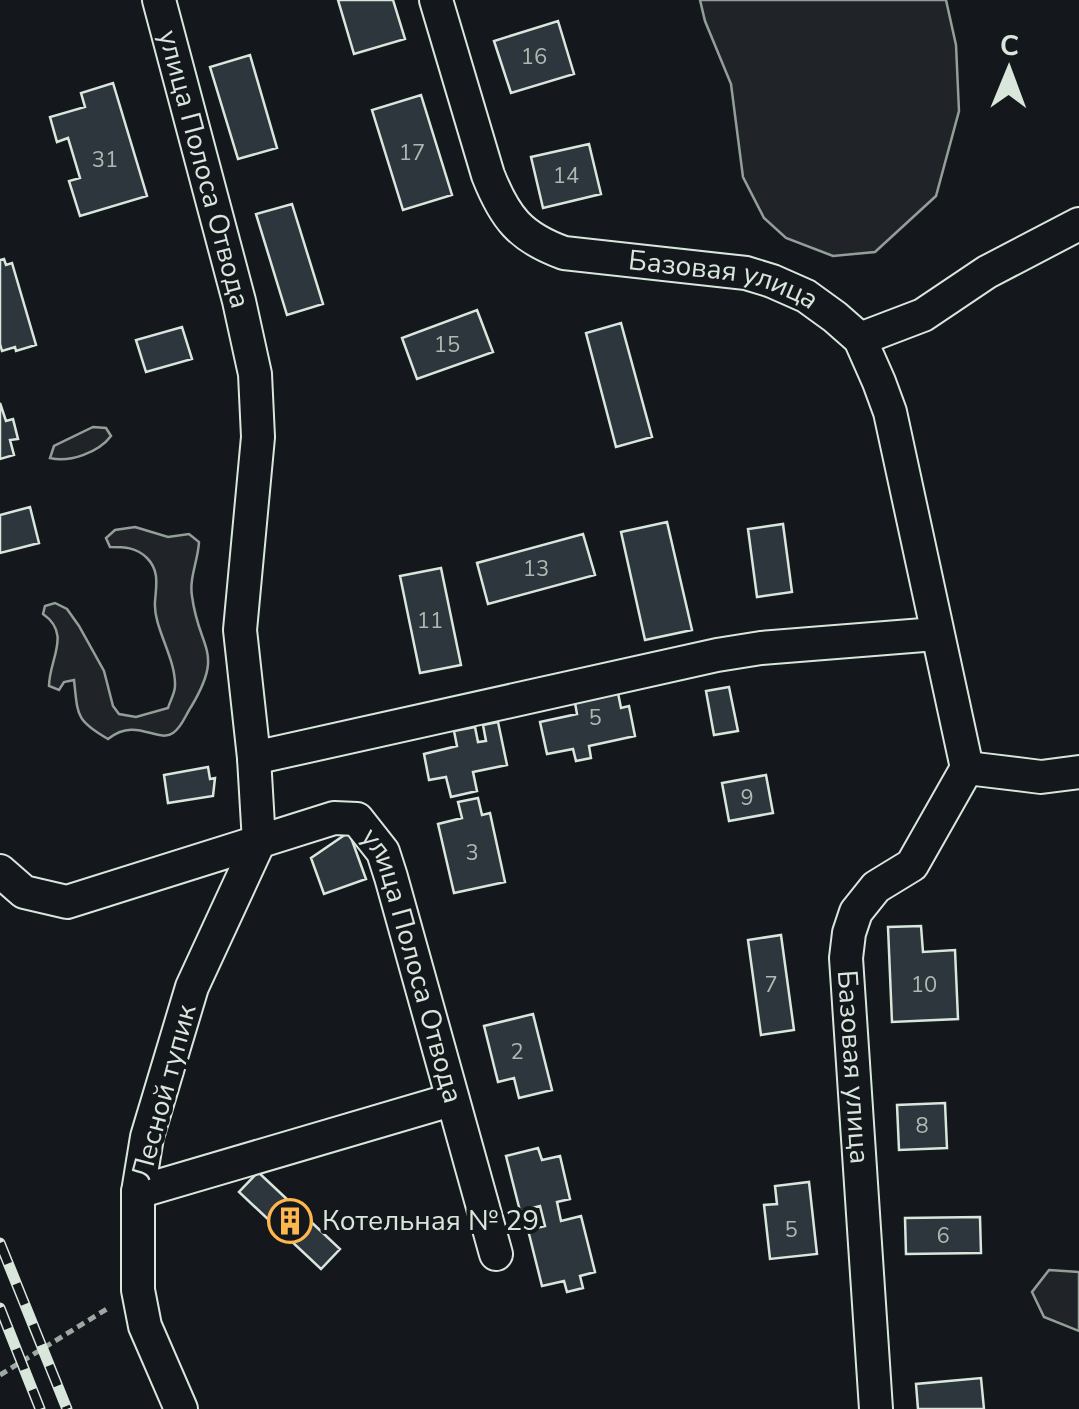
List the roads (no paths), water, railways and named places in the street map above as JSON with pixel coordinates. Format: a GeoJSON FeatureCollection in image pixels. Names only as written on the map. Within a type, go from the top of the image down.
{"type":"FeatureCollection","features":[{"type":"Feature","properties":{"kind":"street","name":"улица Полоса Отвода"},"geometry":{"type":"LineString","coordinates":[[160,0],[220,223],[255,374],[258,437],[240,630],[254,758],[258,842]]}},
{"type":"Feature","properties":{"kind":"street","name":"Базовая улица"},"geometry":{"type":"LineString","coordinates":[[436,0],[499,202],[513,223],[537,243],[564,252],[716,269],[772,281],[806,296],[860,340],[890,412],[967,768],[912,865],[876,887],[856,912],[848,933],[846,958],[876,1409]]}},
{"type":"Feature","properties":{"kind":"street"},"geometry":{"type":"LineString","coordinates":[[860,340],[922,315],[986,272],[1079,224]]}},
{"type":"Feature","properties":{"kind":"street"},"geometry":{"type":"LineString","coordinates":[[254,758],[716,655],[936,634]]}},
{"type":"Feature","properties":{"kind":"street"},"geometry":{"type":"LineString","coordinates":[[967,768],[1041,777],[1079,772]]}},
{"type":"Feature","properties":{"kind":"street","name":"улица Полоса Отвода"},"geometry":{"type":"LineString","coordinates":[[0,871],[24,892],[67,902],[334,818],[358,820],[383,852],[392,877],[496,1254]]}},
{"type":"Feature","properties":{"kind":"street","name":"Лесной тупик"},"geometry":{"type":"LineString","coordinates":[[181,1409],[145,1326],[138,1290],[138,1192],[147,1137],[178,1028],[206,953],[258,842]]}},
{"type":"Feature","properties":{"kind":"street"},"geometry":{"type":"LineString","coordinates":[[138,1192],[451,1100]]}},
{"type":"Feature","properties":{"kind":"railway"},"geometry":{"type":"LineString","coordinates":[[0,1243],[67,1409]]}},
{"type":"Feature","properties":{"kind":"railway"},"geometry":{"type":"LineString","coordinates":[[0,1308],[40,1409]]}},
{"type":"Feature","properties":{"kind":"place","name":"Котельная № 29"},"geometry":{"type":"Point","coordinates":[290,1221]}}]}
